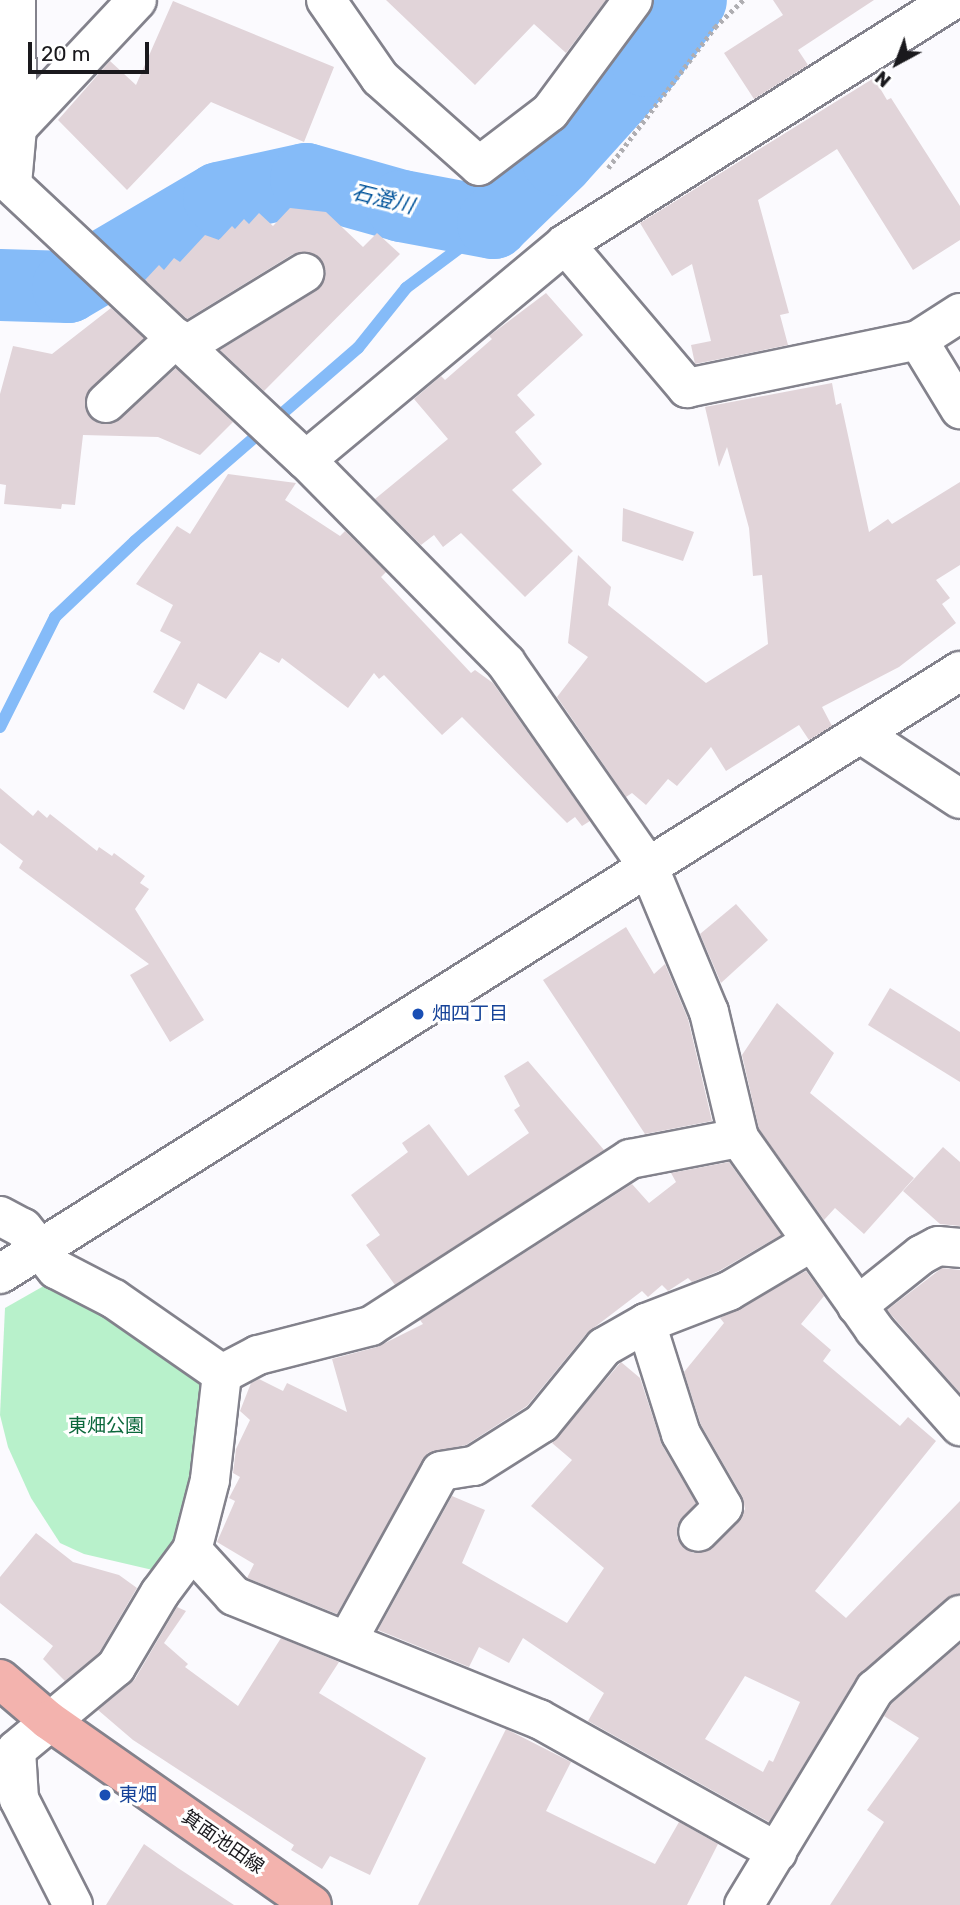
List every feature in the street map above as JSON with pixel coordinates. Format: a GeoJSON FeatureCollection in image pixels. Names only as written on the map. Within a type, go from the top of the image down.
{"type":"FeatureCollection","features":[{"type":"Feature","properties":{"kind":"main road","name":"箕面池田線"},"geometry":{"type":"LineString","coordinates":[[0,1679],[48,1720],[312,1905]]}},
{"type":"Feature","properties":{"kind":"street"},"geometry":{"type":"LineString","coordinates":[[16,0],[17,128],[6,179],[296,451],[506,663],[649,868],[709,1013],[738,1138],[857,1306],[960,1426]]}},
{"type":"Feature","properties":{"kind":"street"},"geometry":{"type":"LineString","coordinates":[[17,128],[137,0]]}},
{"type":"Feature","properties":{"kind":"street"},"geometry":{"type":"LineString","coordinates":[[326,0],[380,78],[479,166],[550,112],[633,0]]}},
{"type":"Feature","properties":{"kind":"street"},"geometry":{"type":"LineString","coordinates":[[296,451],[565,244],[953,0]]}},
{"type":"Feature","properties":{"kind":"street"},"geometry":{"type":"LineString","coordinates":[[565,244],[687,388],[918,340],[960,313]]}},
{"type":"Feature","properties":{"kind":"street"},"geometry":{"type":"LineString","coordinates":[[106,403],[180,342],[304,273]]}},
{"type":"Feature","properties":{"kind":"street"},"geometry":{"type":"LineString","coordinates":[[918,340],[960,409]]}},
{"type":"Feature","properties":{"kind":"street"},"geometry":{"type":"LineString","coordinates":[[0,1274],[960,671]]}},
{"type":"Feature","properties":{"kind":"street"},"geometry":{"type":"LineString","coordinates":[[861,734],[960,799]]}},
{"type":"Feature","properties":{"kind":"street"},"geometry":{"type":"LineString","coordinates":[[222,1374],[258,1355],[371,1326],[630,1159],[738,1138]]}},
{"type":"Feature","properties":{"kind":"street"},"geometry":{"type":"LineString","coordinates":[[0,1216],[23,1228],[56,1269],[114,1298],[222,1374]]}},
{"type":"Feature","properties":{"kind":"street"},"geometry":{"type":"LineString","coordinates":[[347,1641],[441,1471],[474,1466],[542,1423],[604,1347],[646,1324],[729,1291],[810,1243]]}},
{"type":"Feature","properties":{"kind":"street"},"geometry":{"type":"LineString","coordinates":[[857,1306],[921,1255],[938,1246],[960,1248]]}},
{"type":"Feature","properties":{"kind":"street"},"geometry":{"type":"LineString","coordinates":[[646,1324],[681,1434],[723,1507],[698,1532]]}},
{"type":"Feature","properties":{"kind":"street"},"geometry":{"type":"LineString","coordinates":[[73,1905],[19,1799],[16,1751],[48,1720],[116,1667],[160,1592],[192,1550],[210,1480],[222,1374]]}},
{"type":"Feature","properties":{"kind":"street"},"geometry":{"type":"LineString","coordinates":[[192,1550],[234,1596],[539,1719],[777,1852]]}},
{"type":"Feature","properties":{"kind":"street"},"geometry":{"type":"LineString","coordinates":[[744,1905],[875,1689],[960,1615]]}},
{"type":"Feature","properties":{"kind":"green space","name":"東畑公園"},"geometry":{"type":"Polygon","coordinates":[[[56,1279],[206,1383],[190,1516],[157,1571],[84,1554],[60,1543],[31,1498],[8,1447],[0,1415],[5,1308],[56,1279]]]}},
{"type":"Feature","properties":{"kind":"building"},"geometry":{"type":"Polygon","coordinates":[[[386,0],[606,0],[566,53],[534,24],[475,85],[386,0]]]}},
{"type":"Feature","properties":{"kind":"building"},"geometry":{"type":"Polygon","coordinates":[[[773,0],[874,0],[798,50],[808,65],[754,99],[724,53],[783,15],[773,0]]]}},
{"type":"Feature","properties":{"kind":"building"},"geometry":{"type":"Polygon","coordinates":[[[173,1],[334,67],[304,142],[211,102],[127,190],[58,120],[110,61],[136,85],[173,1]]]}},
{"type":"Feature","properties":{"kind":"building"},"geometry":{"type":"Polygon","coordinates":[[[874,78],[887,100],[891,98],[960,206],[960,240],[913,270],[837,149],[758,200],[789,313],[780,315],[788,345],[695,364],[691,345],[711,341],[692,264],[672,276],[640,223],[874,78]]]}},
{"type":"Feature","properties":{"kind":"building"},"geometry":{"type":"Polygon","coordinates":[[[290,208],[326,212],[363,247],[377,233],[400,254],[264,391],[220,350],[316,291],[326,272],[315,254],[293,254],[187,319],[145,280],[159,265],[164,270],[174,258],[180,262],[205,235],[219,240],[232,226],[235,229],[244,219],[249,224],[259,213],[273,226],[290,208]]]}},
{"type":"Feature","properties":{"kind":"building"},"geometry":{"type":"Polygon","coordinates":[[[546,293],[583,335],[517,395],[535,415],[515,432],[542,464],[512,490],[573,551],[525,597],[461,533],[443,547],[434,535],[421,545],[375,499],[448,439],[414,399],[441,376],[445,380],[492,339],[489,336],[546,293]]]}},
{"type":"Feature","properties":{"kind":"building"},"geometry":{"type":"Polygon","coordinates":[[[111,308],[144,338],[91,388],[85,407],[90,418],[100,424],[120,419],[176,368],[233,422],[200,455],[158,437],[83,435],[75,505],[62,504],[61,509],[4,504],[6,485],[0,484],[0,394],[13,346],[52,354],[111,308]]]}},
{"type":"Feature","properties":{"kind":"building"},"geometry":{"type":"Polygon","coordinates":[[[832,383],[836,405],[841,403],[869,532],[888,519],[892,524],[960,482],[960,565],[936,580],[950,598],[942,604],[956,623],[899,667],[822,707],[832,726],[809,740],[799,725],[726,771],[711,747],[677,786],[668,779],[646,805],[632,793],[626,797],[557,697],[588,657],[568,643],[578,555],[611,587],[608,605],[706,683],[768,644],[762,575],[753,576],[749,528],[727,447],[719,467],[705,407],[832,383]]]}},
{"type":"Feature","properties":{"kind":"building"},"geometry":{"type":"Polygon","coordinates":[[[228,474],[296,483],[285,500],[340,536],[345,531],[386,572],[381,577],[471,673],[475,670],[493,683],[590,821],[582,826],[575,817],[567,823],[462,717],[442,735],[384,675],[379,679],[374,673],[348,708],[282,658],[279,663],[260,652],[226,699],[198,683],[184,710],[153,692],[181,642],[160,631],[173,605],[136,584],[177,526],[190,534],[228,474]]]}},
{"type":"Feature","properties":{"kind":"building"},"geometry":{"type":"Polygon","coordinates":[[[623,508],[694,532],[683,561],[622,541],[623,508]]]}},
{"type":"Feature","properties":{"kind":"building"},"geometry":{"type":"Polygon","coordinates":[[[0,788],[33,816],[38,810],[47,818],[50,814],[97,851],[99,847],[112,856],[114,853],[145,876],[140,883],[149,889],[135,909],[204,1020],[170,1042],[130,975],[149,964],[19,868],[23,861],[0,843],[0,788]]]}},
{"type":"Feature","properties":{"kind":"building"},"geometry":{"type":"Polygon","coordinates":[[[736,904],[768,940],[721,983],[700,934],[736,904]]]}},
{"type":"Feature","properties":{"kind":"building"},"geometry":{"type":"Polygon","coordinates":[[[626,927],[654,974],[665,964],[688,1019],[712,1121],[645,1134],[543,980],[626,927]]]}},
{"type":"Feature","properties":{"kind":"building"},"geometry":{"type":"Polygon","coordinates":[[[890,988],[960,1032],[960,1082],[868,1025],[890,988]]]}},
{"type":"Feature","properties":{"kind":"building"},"geometry":{"type":"Polygon","coordinates":[[[777,1003],[834,1053],[810,1093],[914,1178],[864,1234],[835,1208],[824,1220],[759,1129],[742,1055],[777,1003]]]}},
{"type":"Feature","properties":{"kind":"building"},"geometry":{"type":"Polygon","coordinates":[[[528,1061],[604,1150],[395,1285],[366,1245],[380,1235],[351,1195],[408,1152],[402,1143],[429,1124],[468,1176],[529,1133],[514,1110],[520,1106],[504,1076],[528,1061]]]}},
{"type":"Feature","properties":{"kind":"building"},"geometry":{"type":"Polygon","coordinates":[[[943,1147],[960,1162],[960,1226],[940,1224],[903,1191],[943,1147]]]}},
{"type":"Feature","properties":{"kind":"building"},"geometry":{"type":"Polygon","coordinates":[[[729,1162],[781,1235],[719,1271],[692,1282],[688,1278],[668,1291],[662,1285],[648,1297],[642,1291],[587,1333],[527,1406],[466,1445],[428,1453],[337,1614],[247,1578],[254,1564],[217,1542],[235,1501],[229,1498],[240,1477],[233,1473],[236,1449],[250,1420],[240,1411],[251,1383],[259,1379],[283,1391],[287,1383],[347,1412],[332,1359],[377,1347],[423,1324],[420,1320],[632,1184],[649,1203],[676,1182],[671,1173],[729,1162]]]}},
{"type":"Feature","properties":{"kind":"building"},"geometry":{"type":"Polygon","coordinates":[[[942,1268],[960,1270],[960,1393],[887,1310],[942,1268]]]}},
{"type":"Feature","properties":{"kind":"building"},"geometry":{"type":"Polygon","coordinates":[[[806,1271],[824,1296],[801,1324],[831,1350],[823,1361],[900,1426],[908,1417],[936,1441],[815,1591],[846,1618],[960,1501],[960,1594],[946,1599],[857,1677],[769,1822],[588,1721],[604,1693],[523,1638],[509,1663],[479,1647],[469,1667],[378,1630],[452,1496],[485,1510],[462,1563],[567,1623],[604,1568],[531,1506],[572,1460],[552,1443],[621,1362],[640,1378],[662,1445],[696,1503],[677,1526],[677,1538],[693,1553],[713,1547],[738,1522],[745,1509],[742,1496],[701,1425],[684,1372],[724,1323],[720,1318],[806,1271]],[[745,1676],[705,1739],[763,1772],[769,1760],[773,1762],[800,1702],[745,1676]]]}},
{"type":"Feature","properties":{"kind":"building"},"geometry":{"type":"Polygon","coordinates":[[[36,1533],[73,1562],[119,1575],[137,1588],[99,1653],[65,1681],[43,1659],[53,1646],[0,1603],[0,1577],[36,1533]]]}},
{"type":"Feature","properties":{"kind":"building"},"geometry":{"type":"Polygon","coordinates":[[[177,1607],[186,1611],[164,1643],[188,1664],[185,1667],[238,1706],[281,1638],[339,1662],[319,1693],[426,1758],[370,1875],[330,1856],[322,1869],[291,1850],[294,1845],[133,1740],[98,1710],[135,1679],[177,1607]]]}},
{"type":"Feature","properties":{"kind":"building"},"geometry":{"type":"Polygon","coordinates":[[[960,1644],[960,1905],[830,1905],[884,1822],[867,1810],[919,1738],[884,1716],[892,1703],[960,1644]]]}},
{"type":"Feature","properties":{"kind":"building"},"geometry":{"type":"Polygon","coordinates":[[[506,1729],[571,1762],[546,1811],[655,1864],[679,1822],[718,1844],[687,1905],[418,1905],[506,1729]]]}},
{"type":"Feature","properties":{"kind":"building"},"geometry":{"type":"Polygon","coordinates":[[[144,1844],[178,1868],[234,1905],[106,1905],[144,1844]]]}},
{"type":"Feature","properties":{"kind":"waterway","name":"石澄川"},"geometry":{"type":"LineString","coordinates":[[0,285],[68,287],[219,198],[306,179],[402,206],[493,223],[558,160],[647,61],[691,0]]}},
{"type":"Feature","properties":{"kind":"waterway"},"geometry":{"type":"LineString","coordinates":[[0,727],[55,617],[135,541],[358,348],[406,288],[493,223]]}},
{"type":"Feature","properties":{"kind":"place","name":"畑四丁目"},"geometry":{"type":"Point","coordinates":[418,1014]}},
{"type":"Feature","properties":{"kind":"place","name":"東畑"},"geometry":{"type":"Point","coordinates":[105,1795]}}]}
